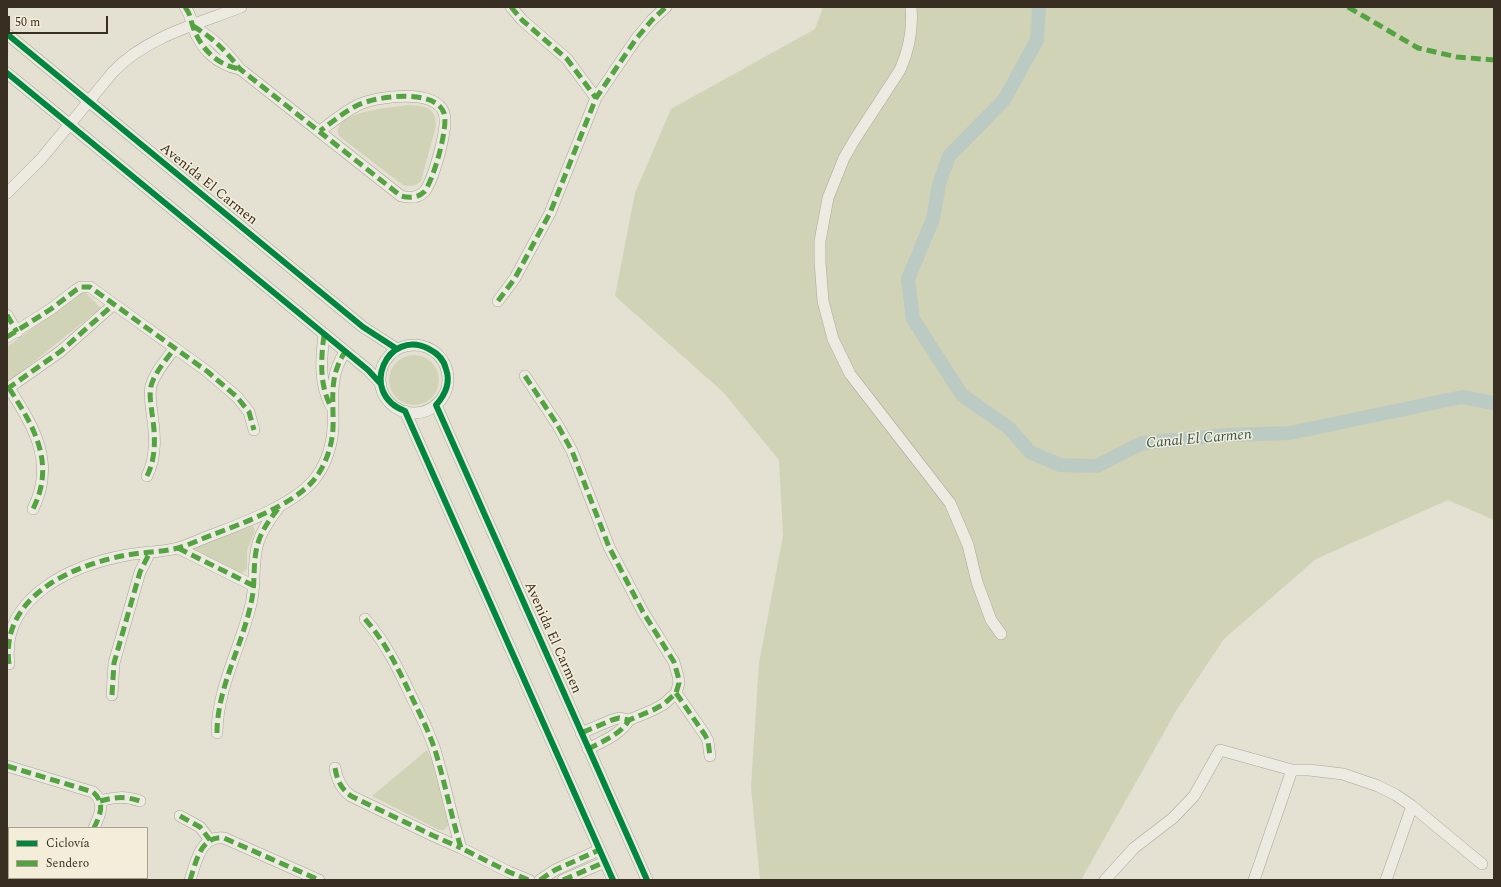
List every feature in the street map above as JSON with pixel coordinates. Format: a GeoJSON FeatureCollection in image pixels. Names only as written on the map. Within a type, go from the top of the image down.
{"type":"FeatureCollection","features":[{"type":"Feature","properties":{"kind":"street"},"geometry":{"type":"LineString","coordinates":[[7,193],[42,159],[118,67],[135,52],[165,37],[240,7]]}},
{"type":"Feature","properties":{"kind":"street"},"geometry":{"type":"LineString","coordinates":[[512,7],[522,20],[567,59],[596,98]]}},
{"type":"Feature","properties":{"kind":"street"},"geometry":{"type":"LineString","coordinates":[[498,301],[515,278],[550,213],[596,98],[636,39],[652,20],[666,7]]}},
{"type":"Feature","properties":{"kind":"street"},"geometry":{"type":"LineString","coordinates":[[911,7],[912,27],[909,45],[904,61],[900,70],[844,158],[828,198],[820,240],[820,275],[823,301],[833,339],[850,374],[950,503],[968,545],[977,582],[991,620],[1001,634]]}},
{"type":"Feature","properties":{"kind":"street"},"geometry":{"type":"LineString","coordinates":[[189,9],[193,26],[199,40],[211,56],[226,65],[240,69],[320,131],[345,153],[397,193],[406,197],[420,195],[424,192],[427,186],[442,141],[445,117],[439,104],[429,99],[414,96],[381,99],[358,105],[320,131]]}},
{"type":"Feature","properties":{"kind":"street","name":"Avenida El Carmen"},"geometry":{"type":"LineString","coordinates":[[7,34],[363,328],[397,349]]}},
{"type":"Feature","properties":{"kind":"street"},"geometry":{"type":"LineString","coordinates":[[7,73],[368,370],[380,383],[387,399],[395,407],[405,411],[421,412],[436,405],[444,395],[448,384],[447,371],[442,360],[433,351],[422,346],[409,345],[397,349],[385,361],[381,372],[380,383]]}},
{"type":"Feature","properties":{"kind":"street"},"geometry":{"type":"LineString","coordinates":[[7,315],[12,334],[51,310],[81,287],[94,288],[113,305],[208,372],[237,397],[248,412],[254,430]]}},
{"type":"Feature","properties":{"kind":"street"},"geometry":{"type":"LineString","coordinates":[[32,509],[37,501],[42,483],[42,453],[33,430],[8,389],[62,351],[113,305]]}},
{"type":"Feature","properties":{"kind":"street"},"geometry":{"type":"LineString","coordinates":[[324,335],[322,351],[322,383],[324,392],[332,409]]}},
{"type":"Feature","properties":{"kind":"street"},"geometry":{"type":"LineString","coordinates":[[147,476],[154,455],[153,416],[150,398],[151,385],[174,349]]}},
{"type":"Feature","properties":{"kind":"street"},"geometry":{"type":"LineString","coordinates":[[9,664],[9,636],[14,621],[25,605],[52,581],[98,563],[127,555],[178,548],[240,524],[281,504],[305,488],[312,481],[323,464],[331,440],[333,419],[332,395],[336,369],[338,362],[345,352]]}},
{"type":"Feature","properties":{"kind":"street"},"geometry":{"type":"LineString","coordinates":[[525,376],[557,424],[572,451],[599,526],[615,561],[643,612],[674,662],[677,670],[679,683],[676,693],[670,700],[653,710],[629,720],[619,718],[581,733]]}},
{"type":"Feature","properties":{"kind":"street","name":"Avenida El Carmen"},"geometry":{"type":"LineString","coordinates":[[436,405],[647,880]]}},
{"type":"Feature","properties":{"kind":"street"},"geometry":{"type":"LineString","coordinates":[[405,411],[613,880]]}},
{"type":"Feature","properties":{"kind":"street"},"geometry":{"type":"LineString","coordinates":[[217,733],[217,718],[222,697],[248,616],[254,586],[255,562],[258,544],[266,525],[281,504]]}},
{"type":"Feature","properties":{"kind":"street"},"geometry":{"type":"LineString","coordinates":[[178,548],[254,586]]}},
{"type":"Feature","properties":{"kind":"street"},"geometry":{"type":"LineString","coordinates":[[112,695],[114,663],[140,572],[150,552]]}},
{"type":"Feature","properties":{"kind":"street"},"geometry":{"type":"LineString","coordinates":[[365,619],[382,641],[397,666],[429,733],[462,848]]}},
{"type":"Feature","properties":{"kind":"street"},"geometry":{"type":"LineString","coordinates":[[676,693],[705,735],[708,741],[710,756]]}},
{"type":"Feature","properties":{"kind":"street"},"geometry":{"type":"LineString","coordinates":[[588,748],[619,732],[624,728],[629,720]]}},
{"type":"Feature","properties":{"kind":"street"},"geometry":{"type":"LineString","coordinates":[[1105,880],[1134,848],[1174,818],[1194,796],[1220,750],[1292,770],[1326,771],[1360,779],[1396,795],[1412,806],[1482,864]]}},
{"type":"Feature","properties":{"kind":"street"},"geometry":{"type":"LineString","coordinates":[[7,766],[87,790],[97,796],[100,801],[101,810],[94,827]]}},
{"type":"Feature","properties":{"kind":"street"},"geometry":{"type":"LineString","coordinates":[[335,768],[340,784],[351,796],[462,848],[508,872],[529,880]]}},
{"type":"Feature","properties":{"kind":"street"},"geometry":{"type":"LineString","coordinates":[[1254,880],[1292,770]]}},
{"type":"Feature","properties":{"kind":"street"},"geometry":{"type":"LineString","coordinates":[[100,801],[120,797],[131,798],[140,802]]}},
{"type":"Feature","properties":{"kind":"street"},"geometry":{"type":"LineString","coordinates":[[1386,880],[1412,806]]}},
{"type":"Feature","properties":{"kind":"street"},"geometry":{"type":"LineString","coordinates":[[180,816],[200,827],[210,840]]}},
{"type":"Feature","properties":{"kind":"street"},"geometry":{"type":"LineString","coordinates":[[190,880],[202,847],[210,840],[219,838],[224,838],[319,880]]}},
{"type":"Feature","properties":{"kind":"street"},"geometry":{"type":"LineString","coordinates":[[540,880],[555,870],[599,850]]}},
{"type":"Feature","properties":{"kind":"street"},"geometry":{"type":"LineString","coordinates":[[563,880],[605,862]]}},
{"type":"Feature","properties":{"kind":"green space"},"geometry":{"type":"Polygon","coordinates":[[[823,7],[1494,7],[1494,520],[1448,500],[1316,559],[1224,639],[1176,711],[1081,880],[760,880],[751,787],[759,663],[783,536],[779,460],[723,392],[615,296],[635,193],[671,109],[815,29],[823,7]]]}},
{"type":"Feature","properties":{"kind":"green space"},"geometry":{"type":"Polygon","coordinates":[[[409,105],[425,107],[432,111],[436,126],[421,181],[411,186],[403,185],[339,136],[339,128],[344,121],[353,116],[378,109],[409,105]]]}},
{"type":"Feature","properties":{"kind":"green space"},"geometry":{"type":"Polygon","coordinates":[[[84,291],[101,308],[12,379],[7,381],[7,347],[84,291]]]}},
{"type":"Feature","properties":{"kind":"green space"},"geometry":{"type":"Polygon","coordinates":[[[414,355],[424,357],[432,362],[437,370],[439,380],[437,390],[432,398],[424,403],[414,405],[404,403],[396,398],[391,390],[389,380],[391,370],[396,362],[404,357],[414,355]]]}},
{"type":"Feature","properties":{"kind":"green space"},"geometry":{"type":"Polygon","coordinates":[[[253,526],[255,531],[247,551],[247,569],[242,573],[196,553],[193,550],[194,546],[253,526]]]}},
{"type":"Feature","properties":{"kind":"green space"},"geometry":{"type":"Polygon","coordinates":[[[427,750],[432,761],[448,824],[444,830],[439,830],[372,796],[427,750]]]}},
{"type":"Feature","properties":{"kind":"waterway","name":"Canal El Carmen"},"geometry":{"type":"LineString","coordinates":[[1039,7],[1037,40],[1004,100],[949,156],[939,184],[933,219],[908,279],[913,319],[962,395],[1009,428],[1030,452],[1060,465],[1097,466],[1142,443],[1228,435],[1290,433],[1462,397],[1494,403]]}},
{"type":"Feature","properties":{"kind":"marked path"},"geometry":{"type":"LineString","coordinates":[[185,7],[196,35],[205,49],[217,60],[240,69]]}},
{"type":"Feature","properties":{"kind":"marked path"},"geometry":{"type":"LineString","coordinates":[[511,7],[522,20],[567,59],[596,98]]}},
{"type":"Feature","properties":{"kind":"marked path"},"geometry":{"type":"LineString","coordinates":[[498,301],[515,278],[550,213],[596,98],[636,39],[652,20],[666,7]]}},
{"type":"Feature","properties":{"kind":"marked path"},"geometry":{"type":"LineString","coordinates":[[1348,7],[1418,48],[1457,57],[1494,60]]}},
{"type":"Feature","properties":{"kind":"marked path"},"geometry":{"type":"LineString","coordinates":[[193,26],[207,35],[218,45],[240,69],[401,196],[410,197],[419,195],[424,192],[428,186],[436,166],[445,120],[444,113],[438,105],[429,100],[418,97],[391,97],[358,105],[320,131]]}},
{"type":"Feature","properties":{"kind":"marked path"},"geometry":{"type":"LineString","coordinates":[[7,337],[51,309],[76,290],[81,287],[90,287],[208,372],[237,397],[249,412],[254,430]]}},
{"type":"Feature","properties":{"kind":"marked path"},"geometry":{"type":"LineString","coordinates":[[7,389],[61,351],[113,305]]}},
{"type":"Feature","properties":{"kind":"marked path"},"geometry":{"type":"LineString","coordinates":[[7,315],[17,332]]}},
{"type":"Feature","properties":{"kind":"marked path"},"geometry":{"type":"LineString","coordinates":[[324,335],[322,371],[324,389],[331,407]]}},
{"type":"Feature","properties":{"kind":"marked path"},"geometry":{"type":"LineString","coordinates":[[147,476],[154,453],[154,429],[150,396],[151,386],[158,371],[174,349]]}},
{"type":"Feature","properties":{"kind":"marked path"},"geometry":{"type":"LineString","coordinates":[[9,664],[9,640],[16,620],[28,602],[44,588],[64,576],[106,560],[127,555],[178,548],[266,513],[280,506],[304,490],[313,481],[321,469],[329,449],[333,428],[334,380],[336,371],[345,352]]}},
{"type":"Feature","properties":{"kind":"marked path"},"geometry":{"type":"LineString","coordinates":[[525,376],[557,424],[572,451],[609,547],[643,612],[674,662],[678,676],[679,683],[676,693],[664,704],[629,720],[619,718],[581,733]]}},
{"type":"Feature","properties":{"kind":"marked path"},"geometry":{"type":"LineString","coordinates":[[9,388],[34,431],[42,461],[40,492],[33,509]]}},
{"type":"Feature","properties":{"kind":"marked path"},"geometry":{"type":"LineString","coordinates":[[217,733],[218,716],[225,684],[242,636],[251,603],[256,550],[264,528],[280,506]]}},
{"type":"Feature","properties":{"kind":"marked path"},"geometry":{"type":"LineString","coordinates":[[178,548],[254,586]]}},
{"type":"Feature","properties":{"kind":"marked path"},"geometry":{"type":"LineString","coordinates":[[112,695],[114,663],[140,572],[150,552]]}},
{"type":"Feature","properties":{"kind":"marked path"},"geometry":{"type":"LineString","coordinates":[[365,619],[381,639],[394,661],[429,733],[439,762],[461,848],[509,872],[529,880]]}},
{"type":"Feature","properties":{"kind":"marked path"},"geometry":{"type":"LineString","coordinates":[[676,693],[705,735],[708,741],[710,756]]}},
{"type":"Feature","properties":{"kind":"marked path"},"geometry":{"type":"LineString","coordinates":[[588,749],[616,734],[629,720]]}},
{"type":"Feature","properties":{"kind":"marked path"},"geometry":{"type":"LineString","coordinates":[[7,766],[93,792],[97,796],[101,805],[100,814],[94,827]]}},
{"type":"Feature","properties":{"kind":"marked path"},"geometry":{"type":"LineString","coordinates":[[335,768],[340,784],[351,796],[461,848]]}},
{"type":"Feature","properties":{"kind":"marked path"},"geometry":{"type":"LineString","coordinates":[[100,801],[120,798],[130,798],[140,801]]}},
{"type":"Feature","properties":{"kind":"marked path"},"geometry":{"type":"LineString","coordinates":[[180,816],[200,827],[210,840]]}},
{"type":"Feature","properties":{"kind":"marked path"},"geometry":{"type":"LineString","coordinates":[[190,880],[197,858],[204,845],[216,838],[224,838],[319,880]]}},
{"type":"Feature","properties":{"kind":"marked path"},"geometry":{"type":"LineString","coordinates":[[540,880],[555,870],[599,850]]}},
{"type":"Feature","properties":{"kind":"marked path"},"geometry":{"type":"LineString","coordinates":[[563,880],[605,862]]}},
{"type":"Feature","properties":{"kind":"cycle path"},"geometry":{"type":"LineString","coordinates":[[7,34],[363,327],[397,349]]}},
{"type":"Feature","properties":{"kind":"cycle path"},"geometry":{"type":"LineString","coordinates":[[7,73],[368,370],[380,383]]}},
{"type":"Feature","properties":{"kind":"cycle path"},"geometry":{"type":"LineString","coordinates":[[613,880],[405,411],[391,402],[383,391],[381,378],[384,365],[391,354],[401,347],[414,345],[429,349],[444,363],[448,379],[444,393],[436,405],[647,880]]}}]}
